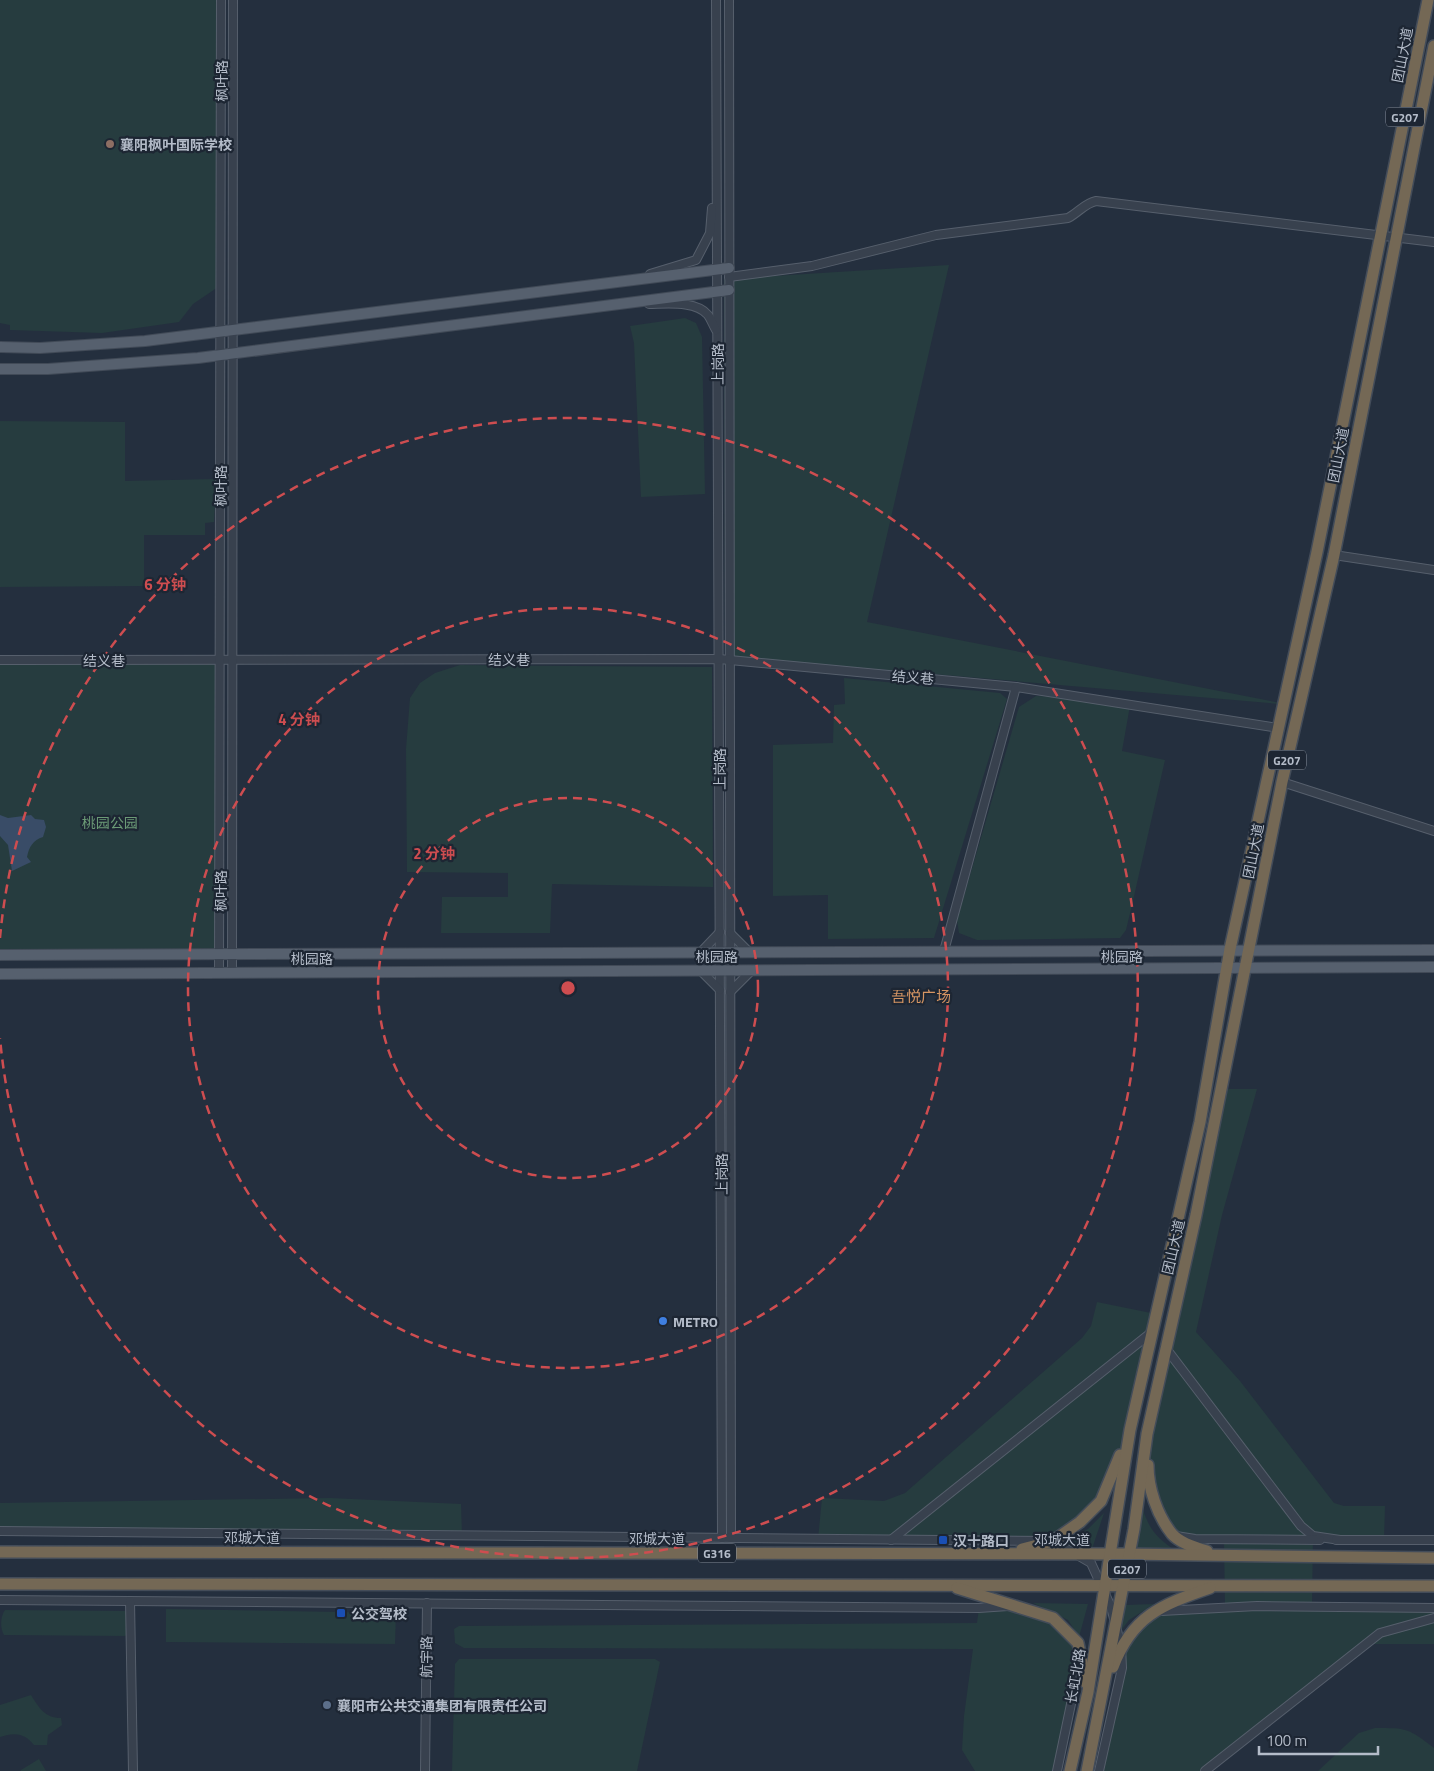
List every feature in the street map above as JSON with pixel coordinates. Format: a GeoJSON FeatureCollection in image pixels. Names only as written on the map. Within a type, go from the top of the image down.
{"type":"FeatureCollection","features":[{"type":"Feature","properties":{"kind":"highway","name":"团山大道"},"geometry":{"type":"LineString","coordinates":[[1106,1585],[1121,1472],[1200,1122],[1230,949],[1382,234],[1428,0]]}},
{"type":"Feature","properties":{"kind":"highway","name":"团山大道"},"geometry":{"type":"LineString","coordinates":[[1104,1691],[1124,1585],[1148,1429],[1196,1215],[1282,782],[1334,555],[1434,46]]}},
{"type":"Feature","properties":{"kind":"highway"},"geometry":{"type":"LineString","coordinates":[[1148,1429],[1148,1476],[1155,1505],[1173,1535],[1195,1548],[1221,1555]]}},
{"type":"Feature","properties":{"kind":"highway"},"geometry":{"type":"LineString","coordinates":[[1004,1554],[1053,1541],[1080,1522],[1101,1500],[1130,1430]]}},
{"type":"Feature","properties":{"kind":"highway","name":"邓城大道"},"geometry":{"type":"LineString","coordinates":[[0,1552],[1129,1554],[1434,1558]]}},
{"type":"Feature","properties":{"kind":"highway"},"geometry":{"type":"LineString","coordinates":[[0,1584],[1434,1586]]}},
{"type":"Feature","properties":{"kind":"highway"},"geometry":{"type":"LineString","coordinates":[[946,1584],[1053,1618],[1078,1643],[1088,1692]]}},
{"type":"Feature","properties":{"kind":"highway","name":"长虹北路"},"geometry":{"type":"LineString","coordinates":[[1070,1771],[1088,1692],[1106,1585]]}},
{"type":"Feature","properties":{"kind":"highway"},"geometry":{"type":"LineString","coordinates":[[1104,1691],[1121,1646],[1134,1627],[1154,1612],[1179,1599],[1219,1585]]}},
{"type":"Feature","properties":{"kind":"highway","name":"G207"},"geometry":{"type":"LineString","coordinates":[[1087,1771],[1104,1691]]}},
{"type":"Feature","properties":{"kind":"main road"},"geometry":{"type":"LineString","coordinates":[[0,347],[40,348],[145,341],[717,270],[729,272]]}},
{"type":"Feature","properties":{"kind":"main road"},"geometry":{"type":"LineString","coordinates":[[0,369],[48,369],[234,354],[729,290]]}},
{"type":"Feature","properties":{"kind":"main road","name":"桃园路"},"geometry":{"type":"LineString","coordinates":[[0,955],[1230,949],[1434,950]]}},
{"type":"Feature","properties":{"kind":"main road","name":"桃园路"},"geometry":{"type":"LineString","coordinates":[[0,974],[1434,967]]}},
{"type":"Feature","properties":{"kind":"street","name":"枫叶路"},"geometry":{"type":"LineString","coordinates":[[219,972],[221,0]]}},
{"type":"Feature","properties":{"kind":"street","name":"枫叶路"},"geometry":{"type":"LineString","coordinates":[[232,972],[233,0]]}},
{"type":"Feature","properties":{"kind":"street","name":"上岗路"},"geometry":{"type":"LineString","coordinates":[[716,0],[720,932],[725,952],[725,970],[730,992],[731,1538]]}},
{"type":"Feature","properties":{"kind":"street","name":"上岗路"},"geometry":{"type":"LineString","coordinates":[[725,952],[730,933],[729,0]]}},
{"type":"Feature","properties":{"kind":"street"},"geometry":{"type":"LineString","coordinates":[[618,282],[696,260],[710,233],[716,166]]}},
{"type":"Feature","properties":{"kind":"street"},"geometry":{"type":"LineString","coordinates":[[729,272],[812,266],[936,235],[1068,218],[1079,213],[1089,202],[1096,201],[1382,234],[1434,242]]}},
{"type":"Feature","properties":{"kind":"street"},"geometry":{"type":"LineString","coordinates":[[617,305],[676,304],[694,307],[707,314],[717,332]]}},
{"type":"Feature","properties":{"kind":"street"},"geometry":{"type":"LineString","coordinates":[[1334,555],[1434,570]]}},
{"type":"Feature","properties":{"kind":"street","name":"结义巷"},"geometry":{"type":"LineString","coordinates":[[0,660],[718,659],[1016,687],[1278,728]]}},
{"type":"Feature","properties":{"kind":"street"},"geometry":{"type":"LineString","coordinates":[[944,951],[1016,687]]}},
{"type":"Feature","properties":{"kind":"street"},"geometry":{"type":"LineString","coordinates":[[1282,782],[1434,832]]}},
{"type":"Feature","properties":{"kind":"street"},"geometry":{"type":"LineString","coordinates":[[701,952],[720,932]]}},
{"type":"Feature","properties":{"kind":"street"},"geometry":{"type":"LineString","coordinates":[[730,933],[749,952]]}},
{"type":"Feature","properties":{"kind":"street"},"geometry":{"type":"LineString","coordinates":[[700,970],[720,990]]}},
{"type":"Feature","properties":{"kind":"street","name":"上岗路"},"geometry":{"type":"LineString","coordinates":[[722,1538],[720,990],[725,970]]}},
{"type":"Feature","properties":{"kind":"street"},"geometry":{"type":"LineString","coordinates":[[730,992],[752,970]]}},
{"type":"Feature","properties":{"kind":"street"},"geometry":{"type":"LineString","coordinates":[[891,1540],[1152,1332]]}},
{"type":"Feature","properties":{"kind":"street"},"geometry":{"type":"LineString","coordinates":[[1165,1347],[1301,1526],[1313,1536],[1340,1540]]}},
{"type":"Feature","properties":{"kind":"street"},"geometry":{"type":"LineString","coordinates":[[0,1531],[1053,1541],[1091,1564],[1111,1606],[1121,1646],[1122,1668],[1099,1771]]}},
{"type":"Feature","properties":{"kind":"street"},"geometry":{"type":"LineString","coordinates":[[1173,1535],[1195,1539],[1434,1540]]}},
{"type":"Feature","properties":{"kind":"street"},"geometry":{"type":"LineString","coordinates":[[147,1584],[147,1601]]}},
{"type":"Feature","properties":{"kind":"street"},"geometry":{"type":"LineString","coordinates":[[0,1600],[979,1608],[1016,1605]]}},
{"type":"Feature","properties":{"kind":"street"},"geometry":{"type":"LineString","coordinates":[[130,1601],[132,1771]]}},
{"type":"Feature","properties":{"kind":"street","name":"航宇路"},"geometry":{"type":"LineString","coordinates":[[425,1771],[427,1603]]}},
{"type":"Feature","properties":{"kind":"street"},"geometry":{"type":"LineString","coordinates":[[1154,1612],[1257,1606],[1434,1608]]}},
{"type":"Feature","properties":{"kind":"street"},"geometry":{"type":"LineString","coordinates":[[1205,1771],[1380,1633],[1434,1618]]}},
{"type":"Feature","properties":{"kind":"street"},"geometry":{"type":"LineString","coordinates":[[1057,1771],[1081,1657]]}},
{"type":"Feature","properties":{"kind":"green space","name":"襄阳枫叶国际学校"},"geometry":{"type":"Polygon","coordinates":[[[0,0],[221,0],[221,285],[193,304],[179,322],[102,333],[10,330],[10,325],[0,323],[0,0]]]}},
{"type":"Feature","properties":{"kind":"green space"},"geometry":{"type":"Polygon","coordinates":[[[949,265],[867,622],[1291,705],[725,656],[724,279],[949,265]]]}},
{"type":"Feature","properties":{"kind":"green space"},"geometry":{"type":"Polygon","coordinates":[[[685,318],[696,323],[702,337],[705,494],[641,497],[634,343],[630,326],[685,318]]]}},
{"type":"Feature","properties":{"kind":"green space"},"geometry":{"type":"Polygon","coordinates":[[[0,421],[125,422],[125,481],[216,479],[214,522],[205,523],[205,535],[144,535],[144,586],[0,587],[0,421]]]}},
{"type":"Feature","properties":{"kind":"green space","name":"桃园公园"},"geometry":{"type":"Polygon","coordinates":[[[0,660],[220,660],[220,954],[0,955],[0,660]]]}},
{"type":"Feature","properties":{"kind":"green space"},"geometry":{"type":"Polygon","coordinates":[[[460,665],[712,667],[713,887],[552,884],[550,933],[441,933],[442,897],[508,897],[508,873],[407,872],[406,749],[410,698],[420,683],[435,673],[460,665]]]}},
{"type":"Feature","properties":{"kind":"green space"},"geometry":{"type":"Polygon","coordinates":[[[844,678],[1000,693],[1007,699],[934,938],[828,939],[828,895],[773,896],[773,745],[833,743],[834,705],[845,704],[844,678]]]}},
{"type":"Feature","properties":{"kind":"green space"},"geometry":{"type":"Polygon","coordinates":[[[1036,696],[1131,700],[1122,751],[1165,760],[1126,930],[1120,938],[977,940],[959,933],[957,920],[1019,707],[1036,696]]]}},
{"type":"Feature","properties":{"kind":"green space"},"geometry":{"type":"Polygon","coordinates":[[[1222,1089],[1257,1089],[1222,1215],[1196,1332],[1240,1381],[1334,1503],[1344,1506],[1385,1506],[1384,1540],[1313,1536],[1312,1607],[1434,1608],[1434,1644],[1365,1644],[1205,1771],[1099,1771],[1122,1668],[1121,1646],[1154,1612],[1225,1607],[1224,1540],[1173,1535],[1148,1476],[1147,1434],[1222,1089]]]}},
{"type":"Feature","properties":{"kind":"green space"},"geometry":{"type":"Polygon","coordinates":[[[1097,1302],[1156,1314],[1130,1430],[1101,1501],[1053,1541],[818,1539],[822,1498],[884,1501],[905,1493],[1082,1338],[1091,1326],[1097,1302]]]}},
{"type":"Feature","properties":{"kind":"green space"},"geometry":{"type":"Polygon","coordinates":[[[330,1498],[461,1504],[462,1535],[0,1531],[0,1503],[330,1498]]]}},
{"type":"Feature","properties":{"kind":"green space"},"geometry":{"type":"Polygon","coordinates":[[[1142,1507],[1154,1533],[1176,1551],[1135,1549],[1142,1507]]]}},
{"type":"Feature","properties":{"kind":"green space"},"geometry":{"type":"Polygon","coordinates":[[[1104,1513],[1092,1549],[1053,1549],[1088,1529],[1104,1513]]]}},
{"type":"Feature","properties":{"kind":"green space"},"geometry":{"type":"Polygon","coordinates":[[[1033,1603],[1088,1604],[1079,1637],[1068,1620],[1033,1603]]]}},
{"type":"Feature","properties":{"kind":"green space"},"geometry":{"type":"Polygon","coordinates":[[[1154,1604],[1129,1620],[1117,1636],[1125,1605],[1154,1604]]]}},
{"type":"Feature","properties":{"kind":"green space"},"geometry":{"type":"Polygon","coordinates":[[[1016,1605],[1047,1617],[1065,1629],[1072,1636],[1081,1657],[1057,1771],[975,1771],[962,1750],[964,1716],[973,1649],[464,1648],[455,1643],[454,1629],[459,1626],[977,1623],[979,1608],[1016,1605]]]}},
{"type":"Feature","properties":{"kind":"green space"},"geometry":{"type":"Polygon","coordinates":[[[166,1609],[396,1613],[395,1644],[166,1642],[166,1609]]]}},
{"type":"Feature","properties":{"kind":"green space"},"geometry":{"type":"Polygon","coordinates":[[[5,1610],[125,1611],[128,1614],[128,1633],[125,1636],[4,1635],[1,1622],[5,1610]]]}},
{"type":"Feature","properties":{"kind":"green space"},"geometry":{"type":"Polygon","coordinates":[[[459,1659],[655,1659],[660,1662],[637,1771],[452,1771],[455,1664],[459,1659]]]}},
{"type":"Feature","properties":{"kind":"green space"},"geometry":{"type":"Polygon","coordinates":[[[31,1695],[47,1714],[55,1718],[61,1718],[62,1725],[48,1735],[47,1745],[34,1745],[27,1738],[19,1735],[10,1734],[0,1737],[0,1705],[31,1695]]]}},
{"type":"Feature","properties":{"kind":"green space"},"geometry":{"type":"Polygon","coordinates":[[[1375,1728],[1407,1730],[1425,1741],[1434,1748],[1434,1771],[1318,1771],[1359,1733],[1375,1728]]]}},
{"type":"Feature","properties":{"kind":"green space"},"geometry":{"type":"Polygon","coordinates":[[[39,1759],[46,1771],[21,1771],[21,1770],[39,1759]]]}},
{"type":"Feature","properties":{"kind":"water"},"geometry":{"type":"Polygon","coordinates":[[[0,815],[8,818],[31,815],[35,819],[44,820],[46,827],[43,837],[34,842],[29,850],[27,857],[31,862],[12,871],[8,845],[0,836],[0,815]]]}},
{"type":"Feature","properties":{"kind":"place","name":"襄阳枫叶国际学校"},"geometry":{"type":"Point","coordinates":[110,144]}},
{"type":"Feature","properties":{"kind":"place","name":"METRO"},"geometry":{"type":"Point","coordinates":[663,1321]}},
{"type":"Feature","properties":{"kind":"place","name":"汉十路口"},"geometry":{"type":"Point","coordinates":[943,1540]}},
{"type":"Feature","properties":{"kind":"place","name":"公交驾校"},"geometry":{"type":"Point","coordinates":[341,1613]}},
{"type":"Feature","properties":{"kind":"place","name":"襄阳市公共交通集团有限责任公司"},"geometry":{"type":"Point","coordinates":[327,1705]}},
{"type":"Feature","properties":{"kind":"district","name":"吾悦广场"},"geometry":{"type":"Point","coordinates":[921,996]}}]}
